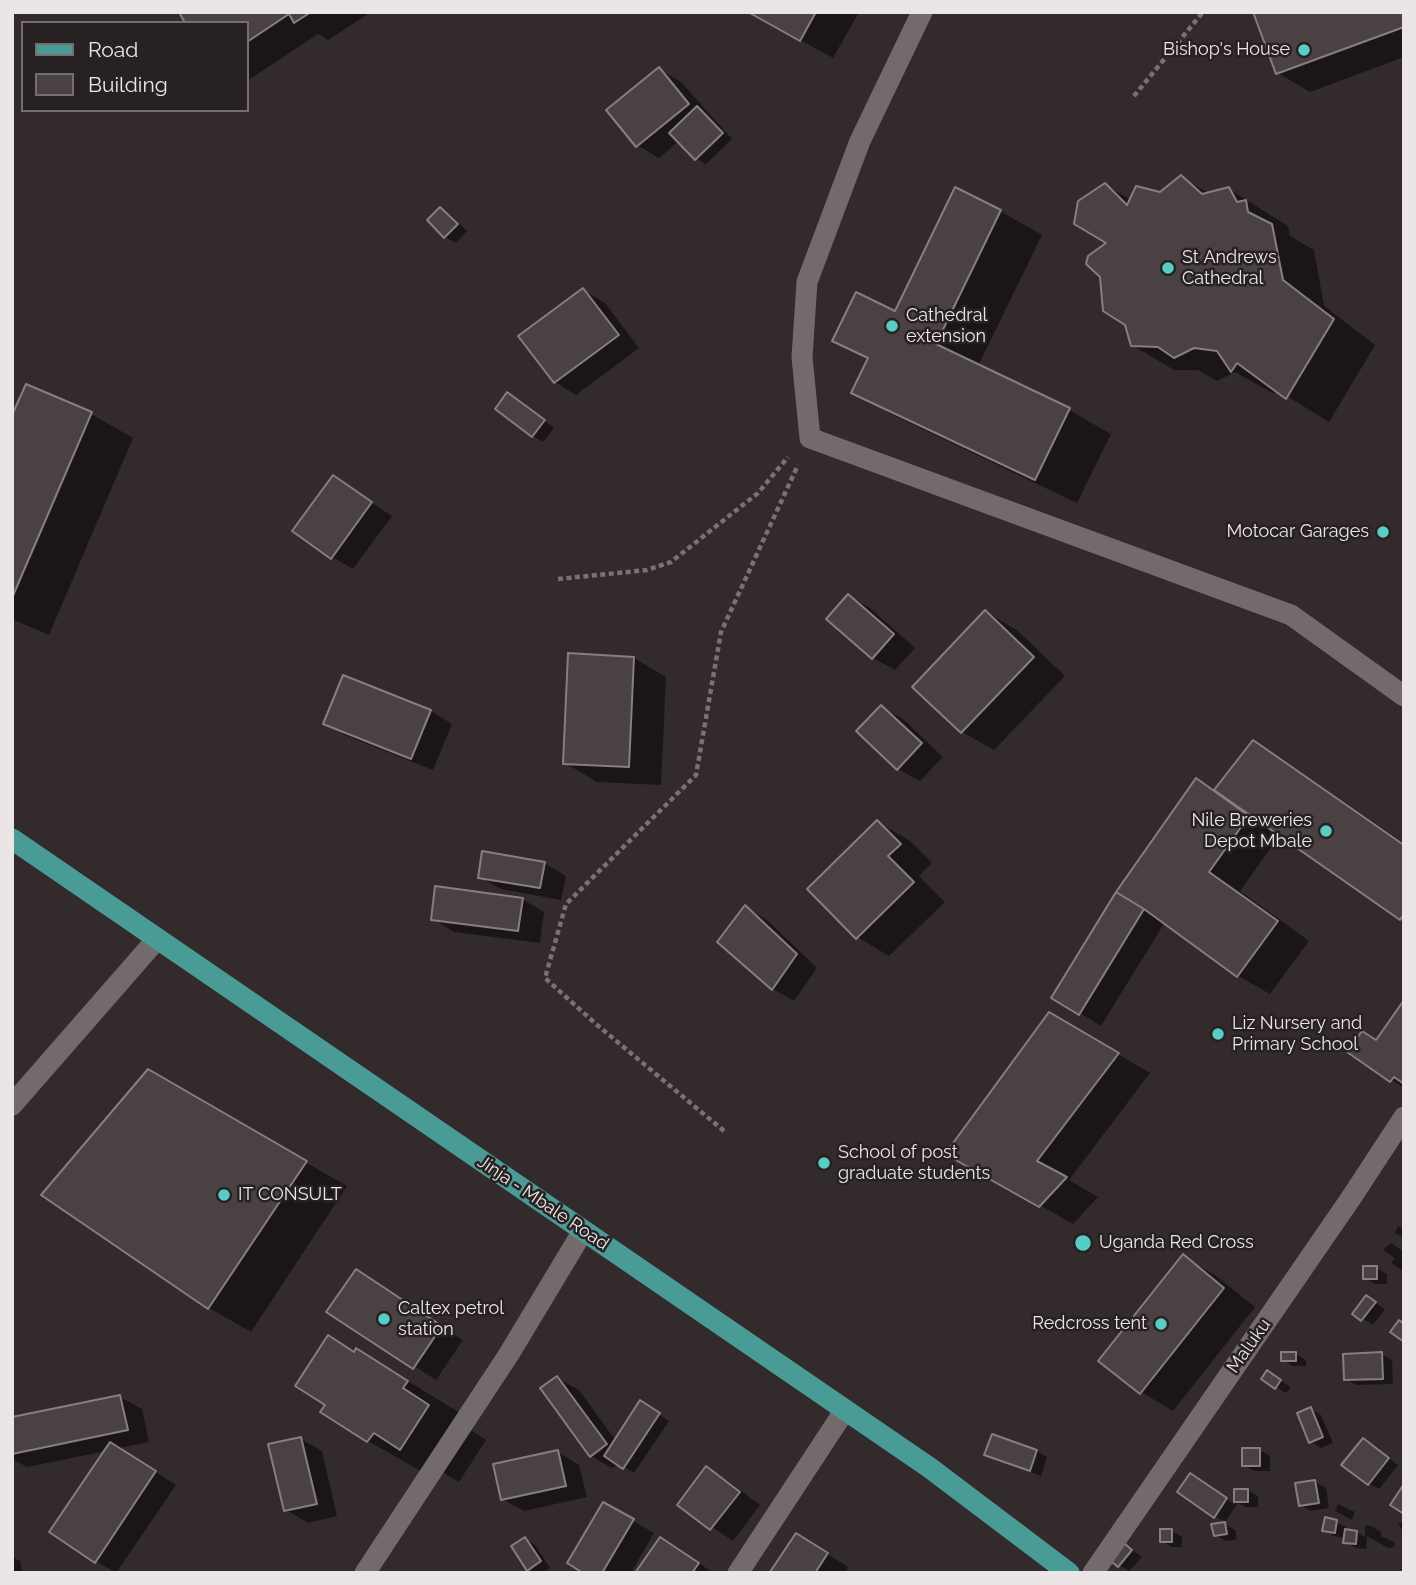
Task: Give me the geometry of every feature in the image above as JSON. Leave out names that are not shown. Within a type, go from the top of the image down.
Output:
[{"type":"main road","name":"Jinja - Mbale Road","points":[[12,839],[930,1468],[1069,1573]]},
{"type":"street","points":[[922,12],[860,141],[807,282],[802,357],[810,438],[1291,615],[1404,696]]},
{"type":"street","points":[[12,1105],[157,939]]},
{"type":"street","name":"Maluku","points":[[1093,1573],[1404,1117]]},
{"type":"street","points":[[365,1573],[509,1354],[583,1231]]},
{"type":"street","points":[[738,1573],[845,1410]]},
{"type":"path","points":[[1134,96],[1203,12]]},
{"type":"path","points":[[558,579],[647,570],[671,562],[758,493],[789,456],[810,438]]},
{"type":"path","points":[[724,1131],[545,978],[566,904],[696,775],[721,632],[810,438]]},
{"type":"building","points":[[179,12],[311,12],[294,23],[289,14],[248,41],[248,21],[184,21]]},
{"type":"building","points":[[748,12],[816,12],[800,41]]},
{"type":"building","name":"Bishop's House","points":[[1253,12],[1404,12],[1404,27],[1276,74]]},
{"type":"building","points":[[659,67],[689,104],[636,147],[606,110]]},
{"type":"building","points":[[697,106],[723,133],[695,160],[669,133]]},
{"type":"building","name":"St Andrews Cathedral","points":[[1181,175],[1202,194],[1229,187],[1237,202],[1246,200],[1248,212],[1272,224],[1283,280],[1334,319],[1286,399],[1237,363],[1231,372],[1217,351],[1194,348],[1174,358],[1158,347],[1131,346],[1125,325],[1103,311],[1100,277],[1086,264],[1088,256],[1106,243],[1074,224],[1078,201],[1105,183],[1127,205],[1136,186],[1160,192]]},
{"type":"building","name":"Cathedral extension","points":[[955,187],[1001,210],[936,344],[1070,408],[1035,480],[851,393],[868,358],[832,341],[856,292],[895,311]]},
{"type":"building","points":[[440,207],[458,224],[444,238],[427,220]]},
{"type":"building","points":[[583,288],[619,335],[554,383],[518,336]]},
{"type":"building","points":[[26,384],[92,412],[12,598],[12,415]]},
{"type":"building","points":[[507,392],[545,420],[532,437],[495,409]]},
{"type":"building","points":[[333,475],[372,502],[331,559],[292,531]]},
{"type":"building","points":[[848,594],[894,634],[872,659],[826,619]]},
{"type":"building","points":[[985,610],[1034,657],[961,733],[912,687]]},
{"type":"building","points":[[568,653],[634,657],[629,767],[563,764]]},
{"type":"building","points":[[343,675],[431,710],[411,759],[323,724]]},
{"type":"building","points":[[881,705],[922,743],[897,770],[856,731]]},
{"type":"building","name":"Nile Breweries Depot Mbale","points":[[1253,740],[1404,845],[1404,914],[1400,920],[1214,790]]},
{"type":"building","points":[[1196,778],[1249,816],[1209,872],[1278,921],[1237,977],[1144,909],[1116,892]]},
{"type":"building","points":[[877,820],[901,844],[888,856],[914,882],[856,939],[807,889]]},
{"type":"building","points":[[482,851],[545,862],[540,888],[478,878]]},
{"type":"building","points":[[435,886],[523,898],[518,931],[431,920]]},
{"type":"building","points":[[1116,892],[1144,909],[1079,1015],[1051,998]]},
{"type":"building","points":[[745,905],[797,954],[772,990],[717,942]]},
{"type":"building","points":[[1404,1000],[1404,1084],[1394,1077],[1390,1082],[1347,1052],[1362,1031],[1376,1040]]},
{"type":"building","points":[[1049,1012],[1119,1053],[1037,1161],[1067,1177],[1039,1207],[945,1154]]},
{"type":"building","points":[[148,1069],[307,1161],[208,1309],[41,1195]]},
{"type":"building","name":"Redcross tent","points":[[1183,1254],[1224,1288],[1140,1394],[1098,1361]]},
{"type":"building","points":[[1363,1266],[1377,1266],[1377,1279],[1363,1279]]},
{"type":"building","name":"Caltex petrol station","points":[[356,1269],[442,1326],[413,1369],[326,1312]]},
{"type":"building","points":[[1366,1295],[1376,1302],[1361,1321],[1352,1314]]},
{"type":"building","points":[[1399,1320],[1404,1324],[1404,1342],[1390,1332]]},
{"type":"building","points":[[328,1335],[354,1352],[356,1348],[408,1381],[403,1388],[429,1405],[400,1450],[374,1433],[367,1442],[320,1412],[325,1405],[295,1386]]},
{"type":"building","points":[[1281,1352],[1296,1352],[1296,1361],[1281,1361]]},
{"type":"building","points":[[1382,1352],[1383,1379],[1344,1380],[1343,1354]]},
{"type":"building","points":[[1267,1370],[1281,1380],[1275,1389],[1261,1379]]},
{"type":"building","points":[[557,1376],[607,1444],[590,1457],[540,1388]]},
{"type":"building","points":[[120,1395],[128,1430],[12,1454],[12,1417]]},
{"type":"building","points":[[640,1400],[660,1413],[623,1469],[604,1456]]},
{"type":"building","points":[[1311,1407],[1323,1437],[1309,1443],[1297,1413]]},
{"type":"building","points":[[992,1434],[1037,1450],[1030,1471],[984,1455]]},
{"type":"building","points":[[301,1437],[317,1504],[284,1511],[268,1444]]},
{"type":"building","points":[[1363,1438],[1389,1458],[1368,1485],[1341,1465]]},
{"type":"building","points":[[110,1442],[156,1471],[95,1563],[49,1532]]},
{"type":"building","points":[[1242,1448],[1260,1448],[1260,1466],[1242,1466]]},
{"type":"building","points":[[558,1450],[566,1486],[501,1500],[493,1464]]},
{"type":"building","points":[[706,1466],[740,1492],[710,1530],[677,1505]]},
{"type":"building","points":[[1190,1473],[1227,1498],[1214,1518],[1177,1492]]},
{"type":"building","points":[[1315,1480],[1319,1503],[1299,1506],[1295,1483]]},
{"type":"building","points":[[1404,1484],[1404,1514],[1390,1505]]},
{"type":"building","points":[[1234,1489],[1248,1489],[1248,1502],[1234,1502]]},
{"type":"building","points":[[603,1502],[634,1519],[602,1573],[583,1573],[567,1563]]},
{"type":"building","points":[[1325,1517],[1337,1520],[1335,1533],[1322,1531]]},
{"type":"building","points":[[1225,1522],[1227,1534],[1214,1536],[1211,1524]]},
{"type":"building","points":[[1160,1529],[1172,1529],[1172,1542],[1160,1542]]},
{"type":"building","points":[[1345,1529],[1357,1531],[1356,1544],[1343,1543]]},
{"type":"building","points":[[796,1533],[828,1553],[815,1573],[770,1572]]},
{"type":"building","points":[[1116,1536],[1132,1550],[1118,1567],[1101,1553]]},
{"type":"building","points":[[525,1537],[541,1561],[527,1571],[511,1546]]},
{"type":"building","points":[[660,1537],[699,1563],[692,1573],[635,1573]]},
{"type":"place","name":"Bishop's House","points":[[1304,50]]},
{"type":"place","name":"St Andrews Cathedral","points":[[1168,268]]},
{"type":"place","name":"Cathedral extension","points":[[892,326]]},
{"type":"place","name":"Motocar Garages","points":[[1383,532]]},
{"type":"place","name":"Nile Breweries Depot Mbale","points":[[1326,831]]},
{"type":"place","name":"Liz Nursery and Primary School","points":[[1218,1034]]},
{"type":"place","name":"School of post graduate students","points":[[824,1163]]},
{"type":"place","name":"IT CONSULT","points":[[224,1195]]},
{"type":"place","name":"Uganda Red Cross","points":[[1083,1243]]},
{"type":"place","name":"Caltex petrol station","points":[[384,1319]]},
{"type":"place","name":"Redcross tent","points":[[1161,1324]]}]
